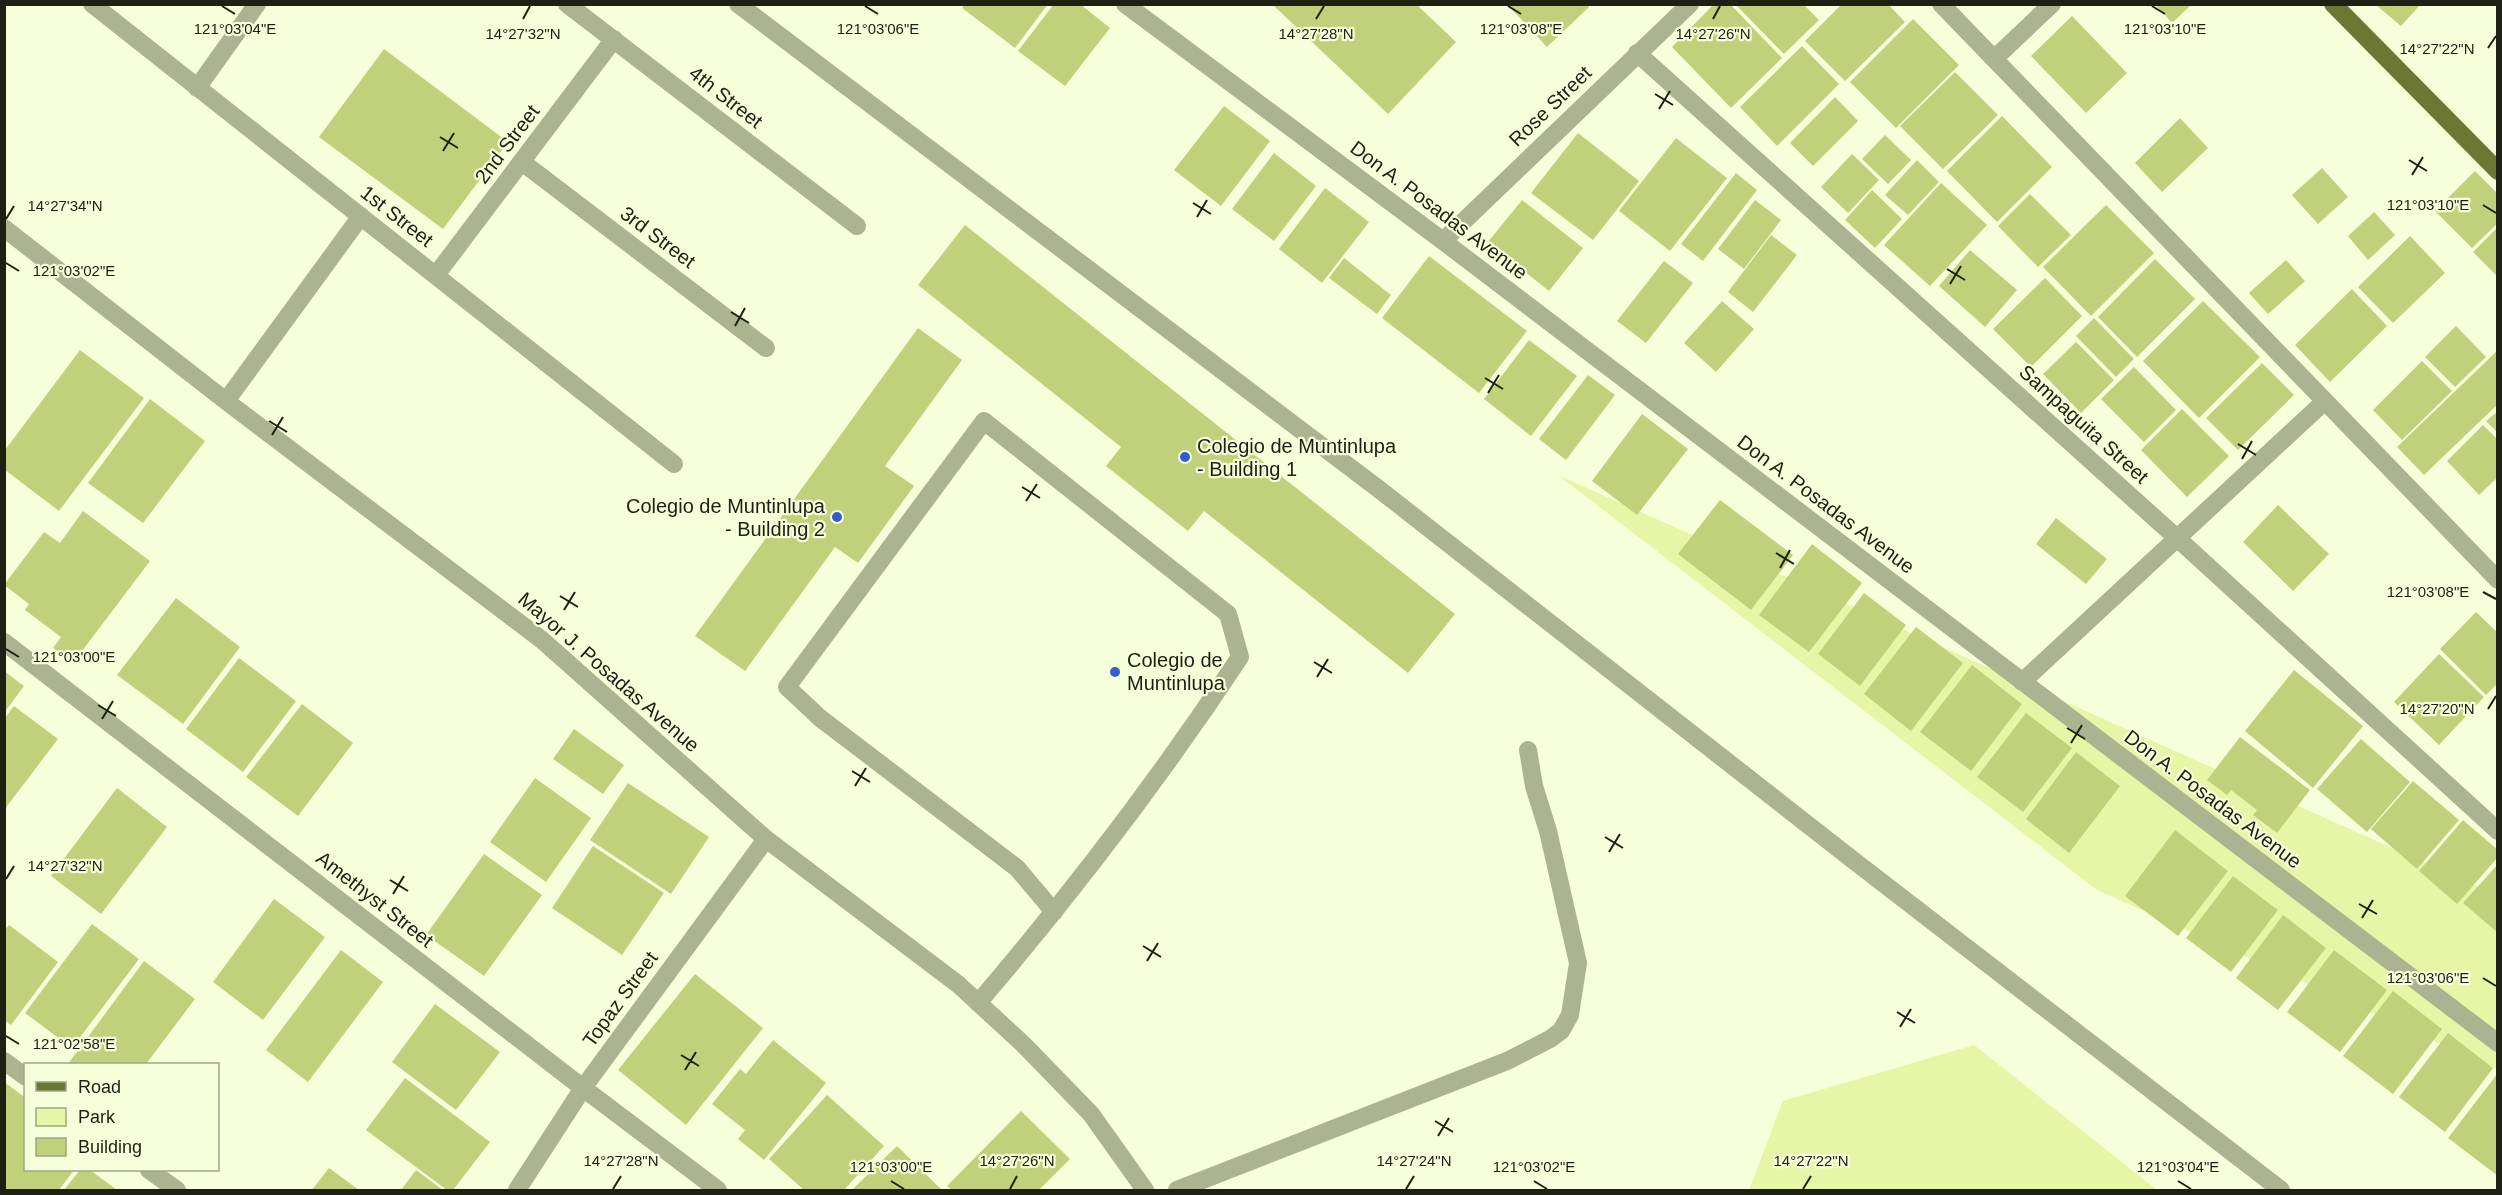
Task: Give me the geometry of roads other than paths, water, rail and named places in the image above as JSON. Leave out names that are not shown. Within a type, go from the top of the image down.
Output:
[{"type":"main road","points":[[2333,4],[2498,171]]},
{"type":"street","name":"1st Street","points":[[92,4],[674,464]]},
{"type":"street","points":[[197,88],[257,4]]},
{"type":"street","name":"4th Street","points":[[567,4],[856,226]]},
{"type":"street","points":[[738,4],[1380,490],[1853,861],[2280,1191]]},
{"type":"street","name":"Don A. Posadas Avenue","points":[[1125,4],[1443,240],[2498,1043]]},
{"type":"street","name":"Rose Street","points":[[1443,240],[1690,4]]},
{"type":"street","points":[[1941,4],[2498,580]]},
{"type":"street","points":[[1994,59],[2052,4]]},
{"type":"street","name":"2nd Street","points":[[436,275],[614,39]]},
{"type":"street","name":"Sampaguita Street","points":[[1637,53],[2498,831]]},
{"type":"street","name":"3rd Street","points":[[522,162],[766,348]]},
{"type":"street","points":[[226,401],[361,216]]},
{"type":"street","name":"Mayor J. Posadas Avenue","points":[[4,228],[226,401],[542,640],[766,839],[959,985],[1024,1045],[1091,1114],[1145,1191]]},
{"type":"street","points":[[2022,682],[2325,401]]},
{"type":"street","points":[[978,1004],[1054,912],[1188,735],[1240,657],[1228,614],[984,421],[787,687],[820,718],[1017,868],[1054,912]]},
{"type":"street","name":"Amethyst Street","points":[[4,642],[718,1191]]},
{"type":"street","points":[[1178,1191],[1507,1061],[1550,1040],[1561,1031],[1570,1015],[1578,963],[1548,831],[1534,786],[1528,750]]},
{"type":"street","name":"Topaz Street","points":[[518,1191],[583,1088],[766,839]]},
{"type":"street","points":[[4,1061],[24,1076]]},
{"type":"street","points":[[150,1171],[177,1191]]},
{"type":"place","name":"Colegio de Muntinlupa - Building 1","points":[[1185,457]]},
{"type":"place","name":"Colegio de Muntinlupa - Building 2","points":[[837,517]]},
{"type":"place","name":"Colegio de Muntinlupa","points":[[1115,672]]}]
